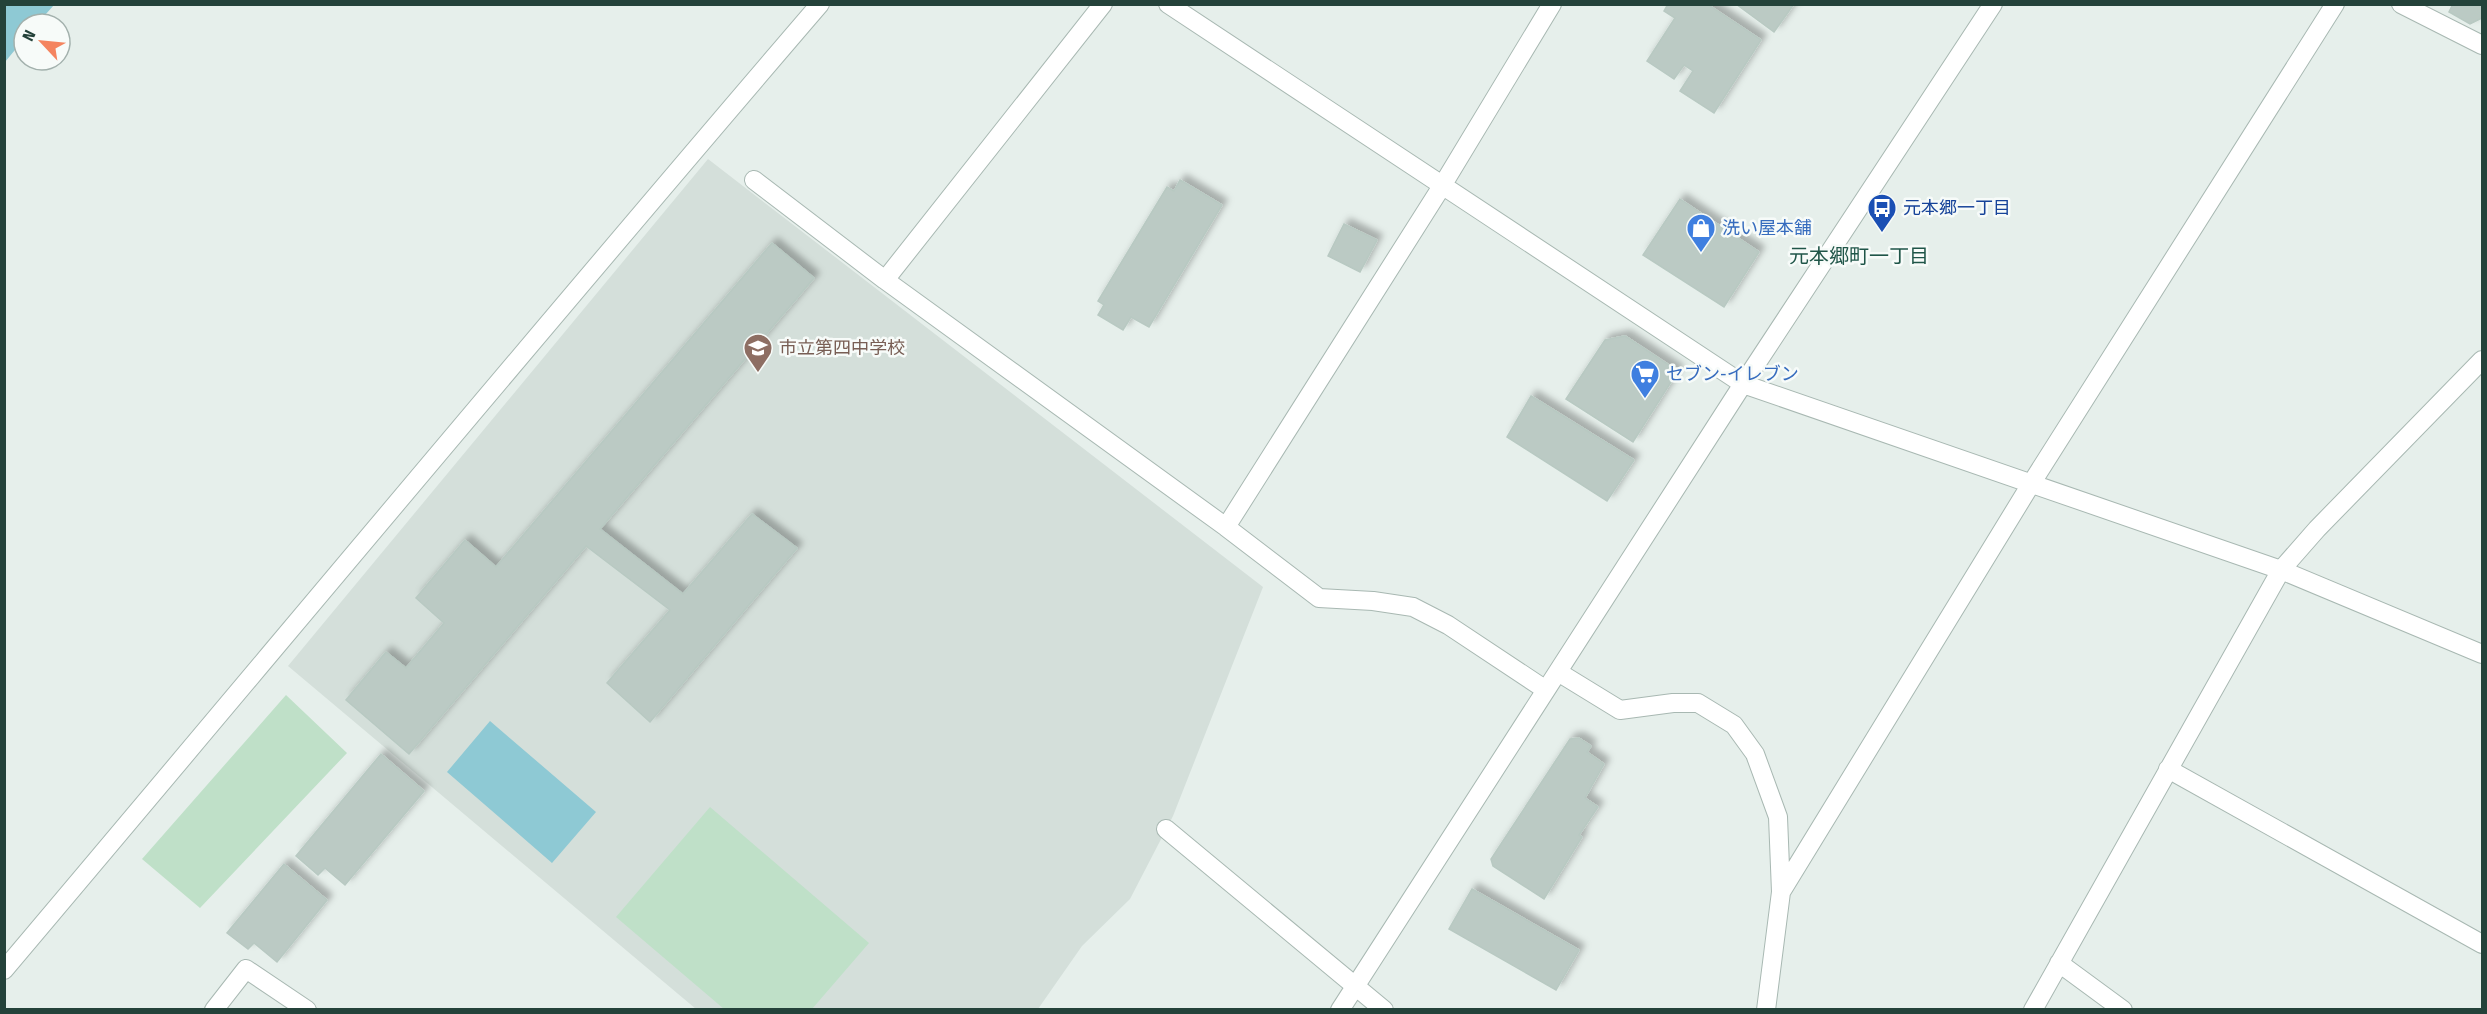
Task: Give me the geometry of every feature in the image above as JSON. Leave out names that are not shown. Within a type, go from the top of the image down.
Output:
[{"type":"street","points":[[4,970],[277,649],[597,264],[819,4]]},
{"type":"street","points":[[885,280],[1103,4]]},
{"type":"street","points":[[1168,4],[1743,384],[2281,570],[2482,654]]},
{"type":"street","points":[[1226,527],[1442,186],[1552,4]]},
{"type":"street","points":[[1340,1010],[1743,384],[1993,4]]},
{"type":"street","points":[[1781,892],[2031,484],[2336,4]]},
{"type":"street","points":[[2401,4],[2482,45]]},
{"type":"street","points":[[754,180],[885,280],[1226,527],[1318,598],[1373,601],[1413,607],[1448,625],[1546,690]]},
{"type":"street","points":[[2033,1010],[2281,570],[2482,360]]},
{"type":"street","points":[[1558,672],[1620,710],[1673,702],[1698,703],[1734,724],[1755,754],[1778,817],[1781,892],[1766,1010]]},
{"type":"street","points":[[2168,769],[2482,944]]},
{"type":"street","points":[[1166,829],[1384,1010]]},
{"type":"street","points":[[2059,963],[2123,1010]]},
{"type":"street","points":[[214,1010],[246,969],[307,1010]]},
{"type":"shaded area","name":"市立第四中学校","points":[[708,159],[1263,587],[1173,816],[1130,899],[1082,946],[1038,1009],[696,1009],[288,666]]},
{"type":"green space","points":[[286,695],[347,753],[200,908],[142,859]]},
{"type":"green space","points":[[710,807],[869,943],[812,1009],[724,1009],[616,917]]},
{"type":"water","points":[[5,4],[54,5],[48,12],[12,12],[12,54],[5,62]]},
{"type":"water","points":[[490,721],[596,812],[552,863],[447,772]]},
{"type":"building","points":[[1668,4],[1707,4],[1761,40],[1714,113],[1680,91],[1693,71],[1684,65],[1674,79],[1647,61],[1675,18],[1664,11]]},
{"type":"building","points":[[1736,4],[1794,4],[1774,32]]},
{"type":"building","points":[[2453,4],[2482,4],[2482,18],[2470,24],[2449,12]]},
{"type":"building","points":[[1180,180],[1222,205],[1149,327],[1131,317],[1123,330],[1098,315],[1104,305],[1098,301],[1167,187],[1174,191]]},
{"type":"building","name":"洗い屋本舗","points":[[1680,199],[1759,252],[1724,307],[1643,255]]},
{"type":"building","points":[[1344,224],[1377,240],[1360,272],[1328,256]]},
{"type":"building","points":[[772,243],[814,278],[600,529],[683,594],[752,514],[797,548],[650,722],[607,683],[670,610],[586,546],[409,754],[346,700],[386,652],[406,668],[444,623],[416,598],[465,540],[496,567]]},
{"type":"building","points":[[1625,336],[1678,371],[1633,442],[1566,399],[1605,340]]},
{"type":"building","points":[[1531,396],[1634,460],[1607,501],[1507,437]]},
{"type":"building","points":[[1579,738],[1591,746],[1587,752],[1604,764],[1585,798],[1598,807],[1579,835],[1582,837],[1544,899],[1493,866],[1491,859],[1570,739]]},
{"type":"building","points":[[381,754],[424,791],[345,885],[325,868],[318,875],[296,856]]},
{"type":"building","points":[[284,864],[327,900],[277,962],[254,943],[248,949],[227,933]]},
{"type":"building","points":[[1472,889],[1579,950],[1556,990],[1449,929]]},
{"type":"place","name":"元本郷一丁目","points":[[1882,234]]},
{"type":"place","name":"洗い屋本舗","points":[[1701,254]]},
{"type":"place","name":"市立第四中学校","points":[[758,374]]},
{"type":"place","name":"セブン-イレブン","points":[[1645,400]]},
{"type":"district","name":"元本郷町一丁目","points":[[1859,256]]}]
